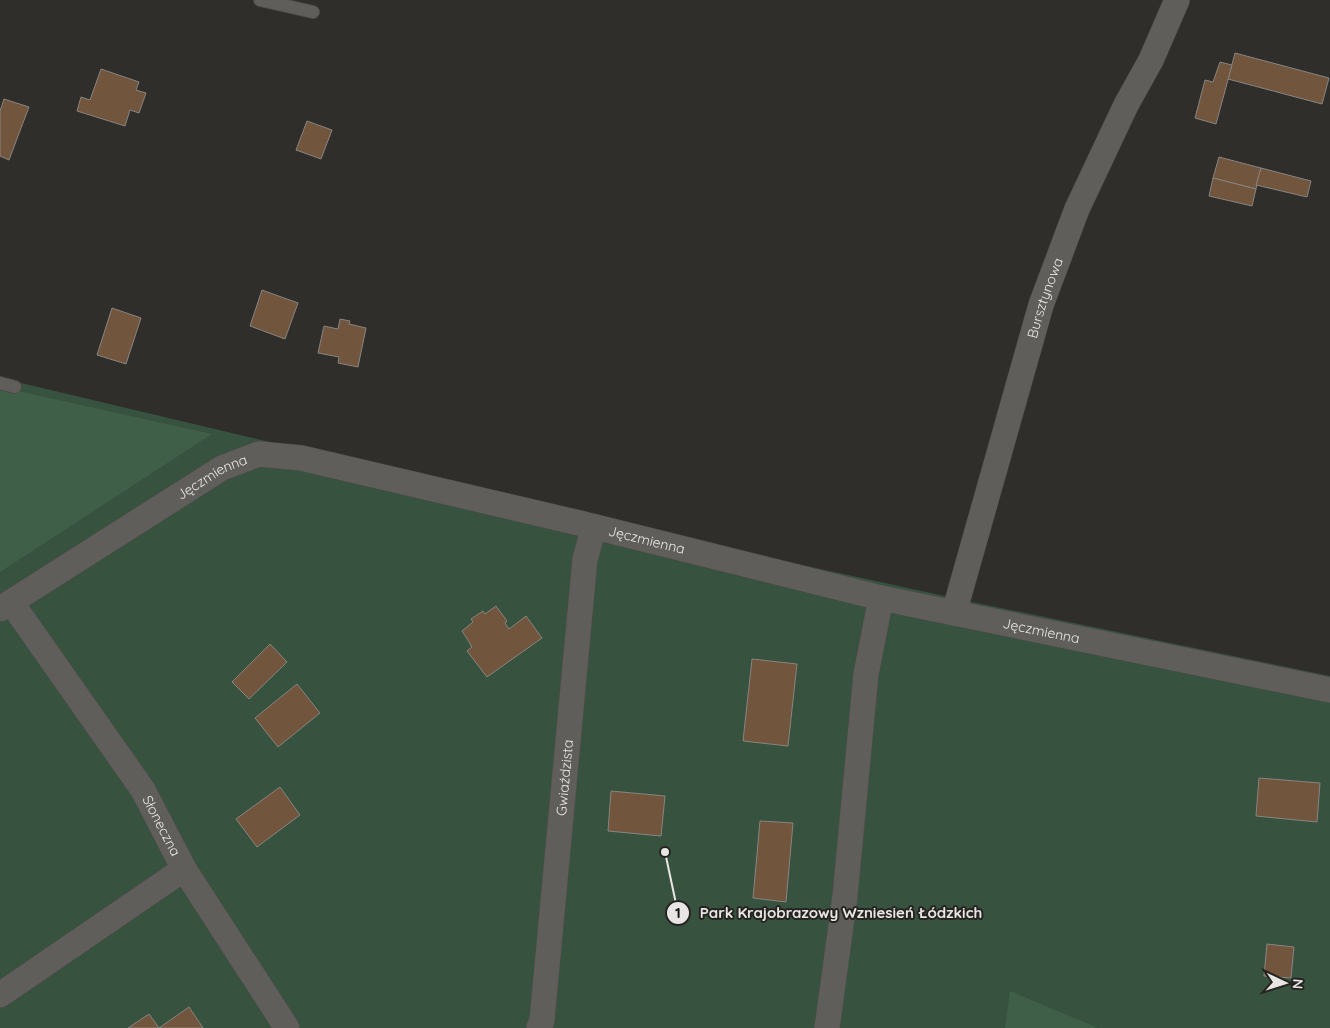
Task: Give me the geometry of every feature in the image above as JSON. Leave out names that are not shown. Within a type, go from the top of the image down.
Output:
[{"type":"street","name":"Bursztynowa","points":[[954,613],[1044,296],[1076,209],[1126,105],[1151,60],[1177,0]]},
{"type":"street","name":"Jęczmienna","points":[[5,605],[222,468],[259,454],[301,458],[594,527],[881,598],[1330,690]]},
{"type":"street","name":"Gwiaździsta","points":[[539,1028],[543,1010],[585,559],[594,527]]},
{"type":"street","points":[[827,1028],[845,896],[866,674],[881,598]]},
{"type":"street","name":"Słoneczna","points":[[0,995],[184,869],[143,790],[5,605]]},
{"type":"street","points":[[184,869],[287,1028]]},
{"type":"lane","points":[[260,0],[313,12]]},
{"type":"lane","points":[[0,383],[15,387]]},
{"type":"green space","points":[[0,378],[641,530],[972,602],[1330,676],[1330,1028],[0,1028]]},
{"type":"green space","points":[[0,387],[212,434],[0,572]]},
{"type":"green space","points":[[1010,991],[1098,1028],[1005,1028]]},
{"type":"building","points":[[1235,53],[1329,78],[1322,104],[1228,79]]},
{"type":"building","points":[[1220,62],[1232,65],[1216,124],[1195,118],[1205,80],[1213,82]]},
{"type":"building","points":[[101,69],[139,82],[136,90],[146,93],[139,113],[130,110],[125,126],[77,111],[81,97],[90,100]]},
{"type":"building","points":[[4,99],[29,107],[9,160],[0,156],[0,111]]},
{"type":"building","points":[[307,121],[332,130],[321,159],[296,150]]},
{"type":"building","points":[[1219,157],[1261,168],[1256,189],[1213,178]]},
{"type":"building","points":[[1261,168],[1311,181],[1307,197],[1256,185]]},
{"type":"building","points":[[1213,178],[1256,189],[1252,206],[1209,196]]},
{"type":"building","points":[[262,290],[298,303],[285,339],[250,326]]},
{"type":"building","points":[[112,308],[141,318],[126,364],[97,355]]},
{"type":"building","points":[[340,319],[350,321],[349,324],[366,328],[358,367],[338,363],[339,357],[318,353],[324,326],[338,329]]},
{"type":"building","points":[[496,606],[507,621],[505,623],[509,629],[526,616],[542,638],[487,677],[467,651],[472,647],[462,631],[473,622],[471,619],[483,611],[485,614]]},
{"type":"building","points":[[270,644],[287,662],[249,699],[232,682]]},
{"type":"building","points":[[752,659],[797,664],[788,746],[743,741]]},
{"type":"building","points":[[297,684],[320,713],[278,747],[255,718]]},
{"type":"building","points":[[1259,778],[1320,783],[1317,822],[1256,816]]},
{"type":"building","points":[[280,787],[300,815],[257,847],[236,819]]},
{"type":"building","points":[[611,791],[665,796],[661,836],[608,831]]},
{"type":"building","points":[[760,821],[793,823],[786,902],[753,898]]},
{"type":"building","points":[[1267,944],[1294,947],[1291,978],[1264,976]]},
{"type":"building","points":[[189,1007],[203,1028],[159,1028]]},
{"type":"building","points":[[149,1014],[159,1028],[128,1028]]},
{"type":"place","name":"Park Krajobrazowy Wzniesień Łódzkich","points":[[665,852]]}]
